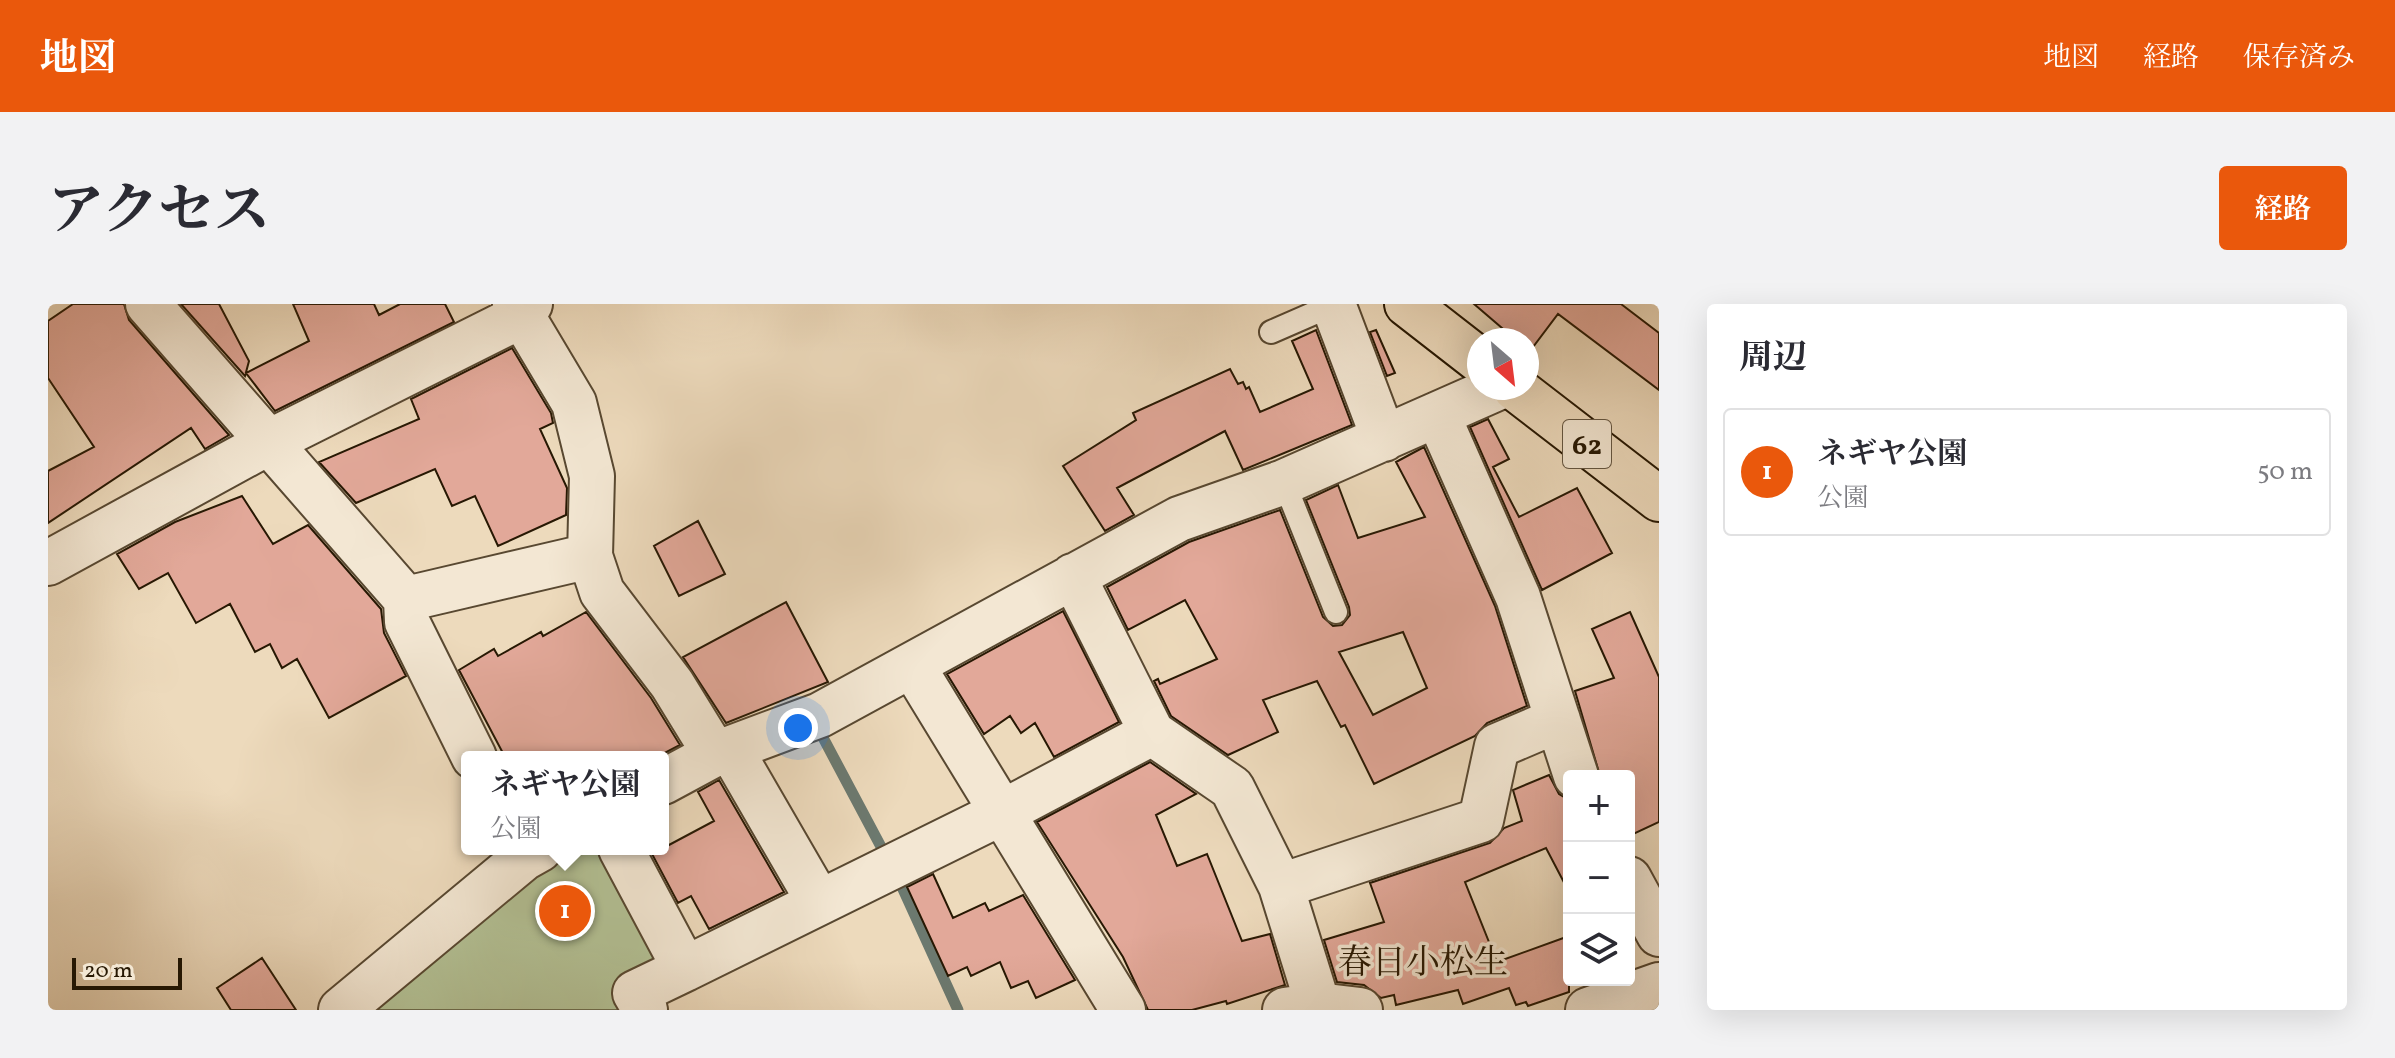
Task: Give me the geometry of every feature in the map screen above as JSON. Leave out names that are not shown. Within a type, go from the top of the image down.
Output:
[{"type":"main road","points":[[1407,304],[1467,351]]},
{"type":"main road","name":"62","points":[[1531,400],[1659,499]]},
{"type":"street","points":[[148,304],[406,599],[407,622],[471,751]]},
{"type":"street","points":[[1333,305],[1384,439]]},
{"type":"street","points":[[48,563],[523,308],[574,403],[592,476],[590,556],[602,592],[723,752],[819,902]]},
{"type":"street","points":[[669,779],[723,752],[820,715],[1179,519],[1284,482],[1472,400]]},
{"type":"street","points":[[1438,416],[1518,597],[1574,770]]},
{"type":"street","points":[[406,599],[590,556]]},
{"type":"street","points":[[1073,576],[1152,733],[1232,788],[1281,886],[1321,1008]]},
{"type":"street","points":[[912,665],[1123,1010]]},
{"type":"street","points":[[1281,886],[1481,820],[1497,746],[1558,720]]},
{"type":"street","points":[[645,1010],[635,993],[1003,812],[1152,733]]},
{"type":"street","points":[[341,1010],[524,855]]},
{"type":"street","points":[[624,855],[685,969]]},
{"type":"street","points":[[1635,890],[1659,934]]},
{"type":"street","points":[[1588,1010],[1659,985]]},
{"type":"lane","points":[[1271,332],[1333,305]]},
{"type":"lane","points":[[1284,482],[1336,612]]},
{"type":"green space","points":[[565,855],[612,855],[662,963],[626,1010],[373,1010],[526,877]]},
{"type":"building","points":[[73,304],[124,304],[129,320],[229,435],[205,449],[191,428],[48,523],[48,471],[94,447],[48,378],[48,321]]},
{"type":"building","points":[[181,304],[219,304],[249,361],[245,376]]},
{"type":"building","points":[[293,304],[374,304],[379,315],[400,304],[445,304],[454,322],[275,411],[246,373],[309,341]]},
{"type":"building","points":[[1474,304],[1621,304],[1659,333],[1659,390],[1558,314],[1539,339],[1539,328],[1502,328]]},
{"type":"building","points":[[1316,330],[1352,425],[1243,470],[1225,431],[1117,488],[1134,515],[1105,531],[1063,466],[1136,420],[1133,413],[1230,369],[1238,384],[1243,382],[1246,389],[1249,387],[1260,412],[1313,389],[1292,341]]},
{"type":"building","points":[[1376,330],[1395,373],[1387,376],[1370,332]]},
{"type":"building","points":[[512,348],[551,413],[553,423],[540,429],[567,488],[566,515],[498,546],[475,496],[452,506],[435,469],[356,503],[319,462],[419,419],[411,399]]},
{"type":"building","points":[[1488,419],[1509,459],[1493,467],[1519,517],[1577,488],[1612,553],[1542,590],[1470,427]]},
{"type":"building","points":[[1424,447],[1495,606],[1527,706],[1487,723],[1475,736],[1374,784],[1345,725],[1341,727],[1317,681],[1263,700],[1278,732],[1228,755],[1171,716],[1154,681],[1158,679],[1160,684],[1217,659],[1185,600],[1128,630],[1107,587],[1189,542],[1280,510],[1323,617],[1333,626],[1342,625],[1350,615],[1349,607],[1306,500],[1338,485],[1358,538],[1425,517],[1396,462]],"holes":[[[1403,632],[1427,688],[1373,715],[1339,652]]]},
{"type":"building","points":[[242,496],[273,544],[308,525],[381,609],[384,633],[406,676],[329,718],[297,659],[282,668],[270,644],[255,652],[230,604],[196,623],[168,573],[139,589],[117,554],[175,522]]},
{"type":"building","points":[[698,521],[725,574],[679,596],[654,546]]},
{"type":"building","points":[[786,602],[828,682],[726,723],[683,657]]},
{"type":"building","points":[[1063,611],[1119,722],[1054,757],[1035,723],[1021,733],[1010,716],[984,734],[947,674]]},
{"type":"building","points":[[586,612],[651,698],[680,745],[668,751],[502,751],[459,670],[494,649],[498,656],[541,632],[543,636]]},
{"type":"building","points":[[1630,612],[1659,677],[1659,822],[1635,833],[1635,770],[1598,770],[1575,691],[1614,678],[1592,629]]},
{"type":"building","points":[[1150,762],[1196,794],[1156,815],[1177,866],[1207,854],[1242,941],[1270,934],[1285,985],[1227,1004],[1226,1001],[1192,1010],[1148,1010],[1123,957],[1037,822]]},
{"type":"building","points":[[1549,775],[1563,796],[1563,881],[1546,848],[1465,882],[1497,962],[1563,938],[1563,986],[1569,986],[1569,992],[1528,1006],[1526,1002],[1516,1005],[1509,988],[1463,1004],[1458,990],[1396,1005],[1394,995],[1381,998],[1364,985],[1337,982],[1324,940],[1384,922],[1370,883],[1490,843],[1504,828],[1522,821],[1513,790]]},
{"type":"building","points":[[719,780],[784,892],[709,929],[691,896],[678,903],[653,855],[669,855],[669,845],[714,821],[698,792]]},
{"type":"building","points":[[933,874],[953,918],[985,903],[989,911],[1023,895],[1075,980],[1036,998],[1028,981],[1011,988],[1000,962],[971,976],[967,967],[948,976],[907,887]]},
{"type":"building","points":[[262,958],[296,1010],[231,1010],[217,988]]},
{"type":"waterway","points":[[813,733],[819,730],[887,858]]},
{"type":"waterway","points":[[897,876],[958,1010]]},
{"type":"place","name":"ネギヤ公園","points":[[565,911]]},
{"type":"district","name":"春日小松生","points":[[1423,961]]}]
